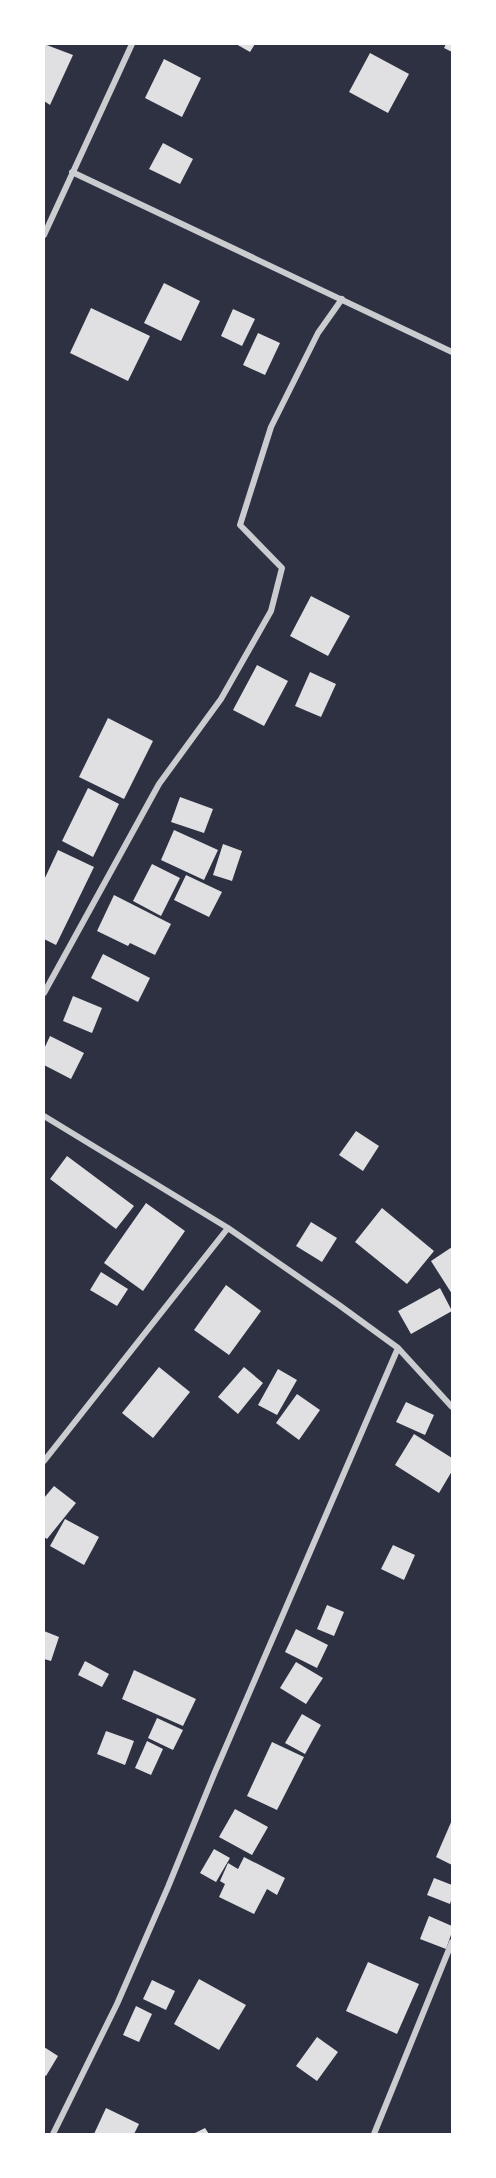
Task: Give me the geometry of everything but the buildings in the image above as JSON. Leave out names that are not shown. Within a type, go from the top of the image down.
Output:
[{"type":"street","points":[[44,236],[132,44]]},
{"type":"street","points":[[72,172],[453,352]]},
{"type":"street","points":[[44,993],[159,784],[221,699],[271,611],[282,568],[240,525],[271,427],[318,333],[342,299]]},
{"type":"street","points":[[44,1116],[228,1228],[339,1305],[398,1348],[453,1407]]},
{"type":"street","points":[[44,1461],[228,1228]]},
{"type":"street","points":[[53,2134],[117,2004],[145,1941],[219,1761],[398,1348]]},
{"type":"street","points":[[374,2134],[453,1942]]}]
